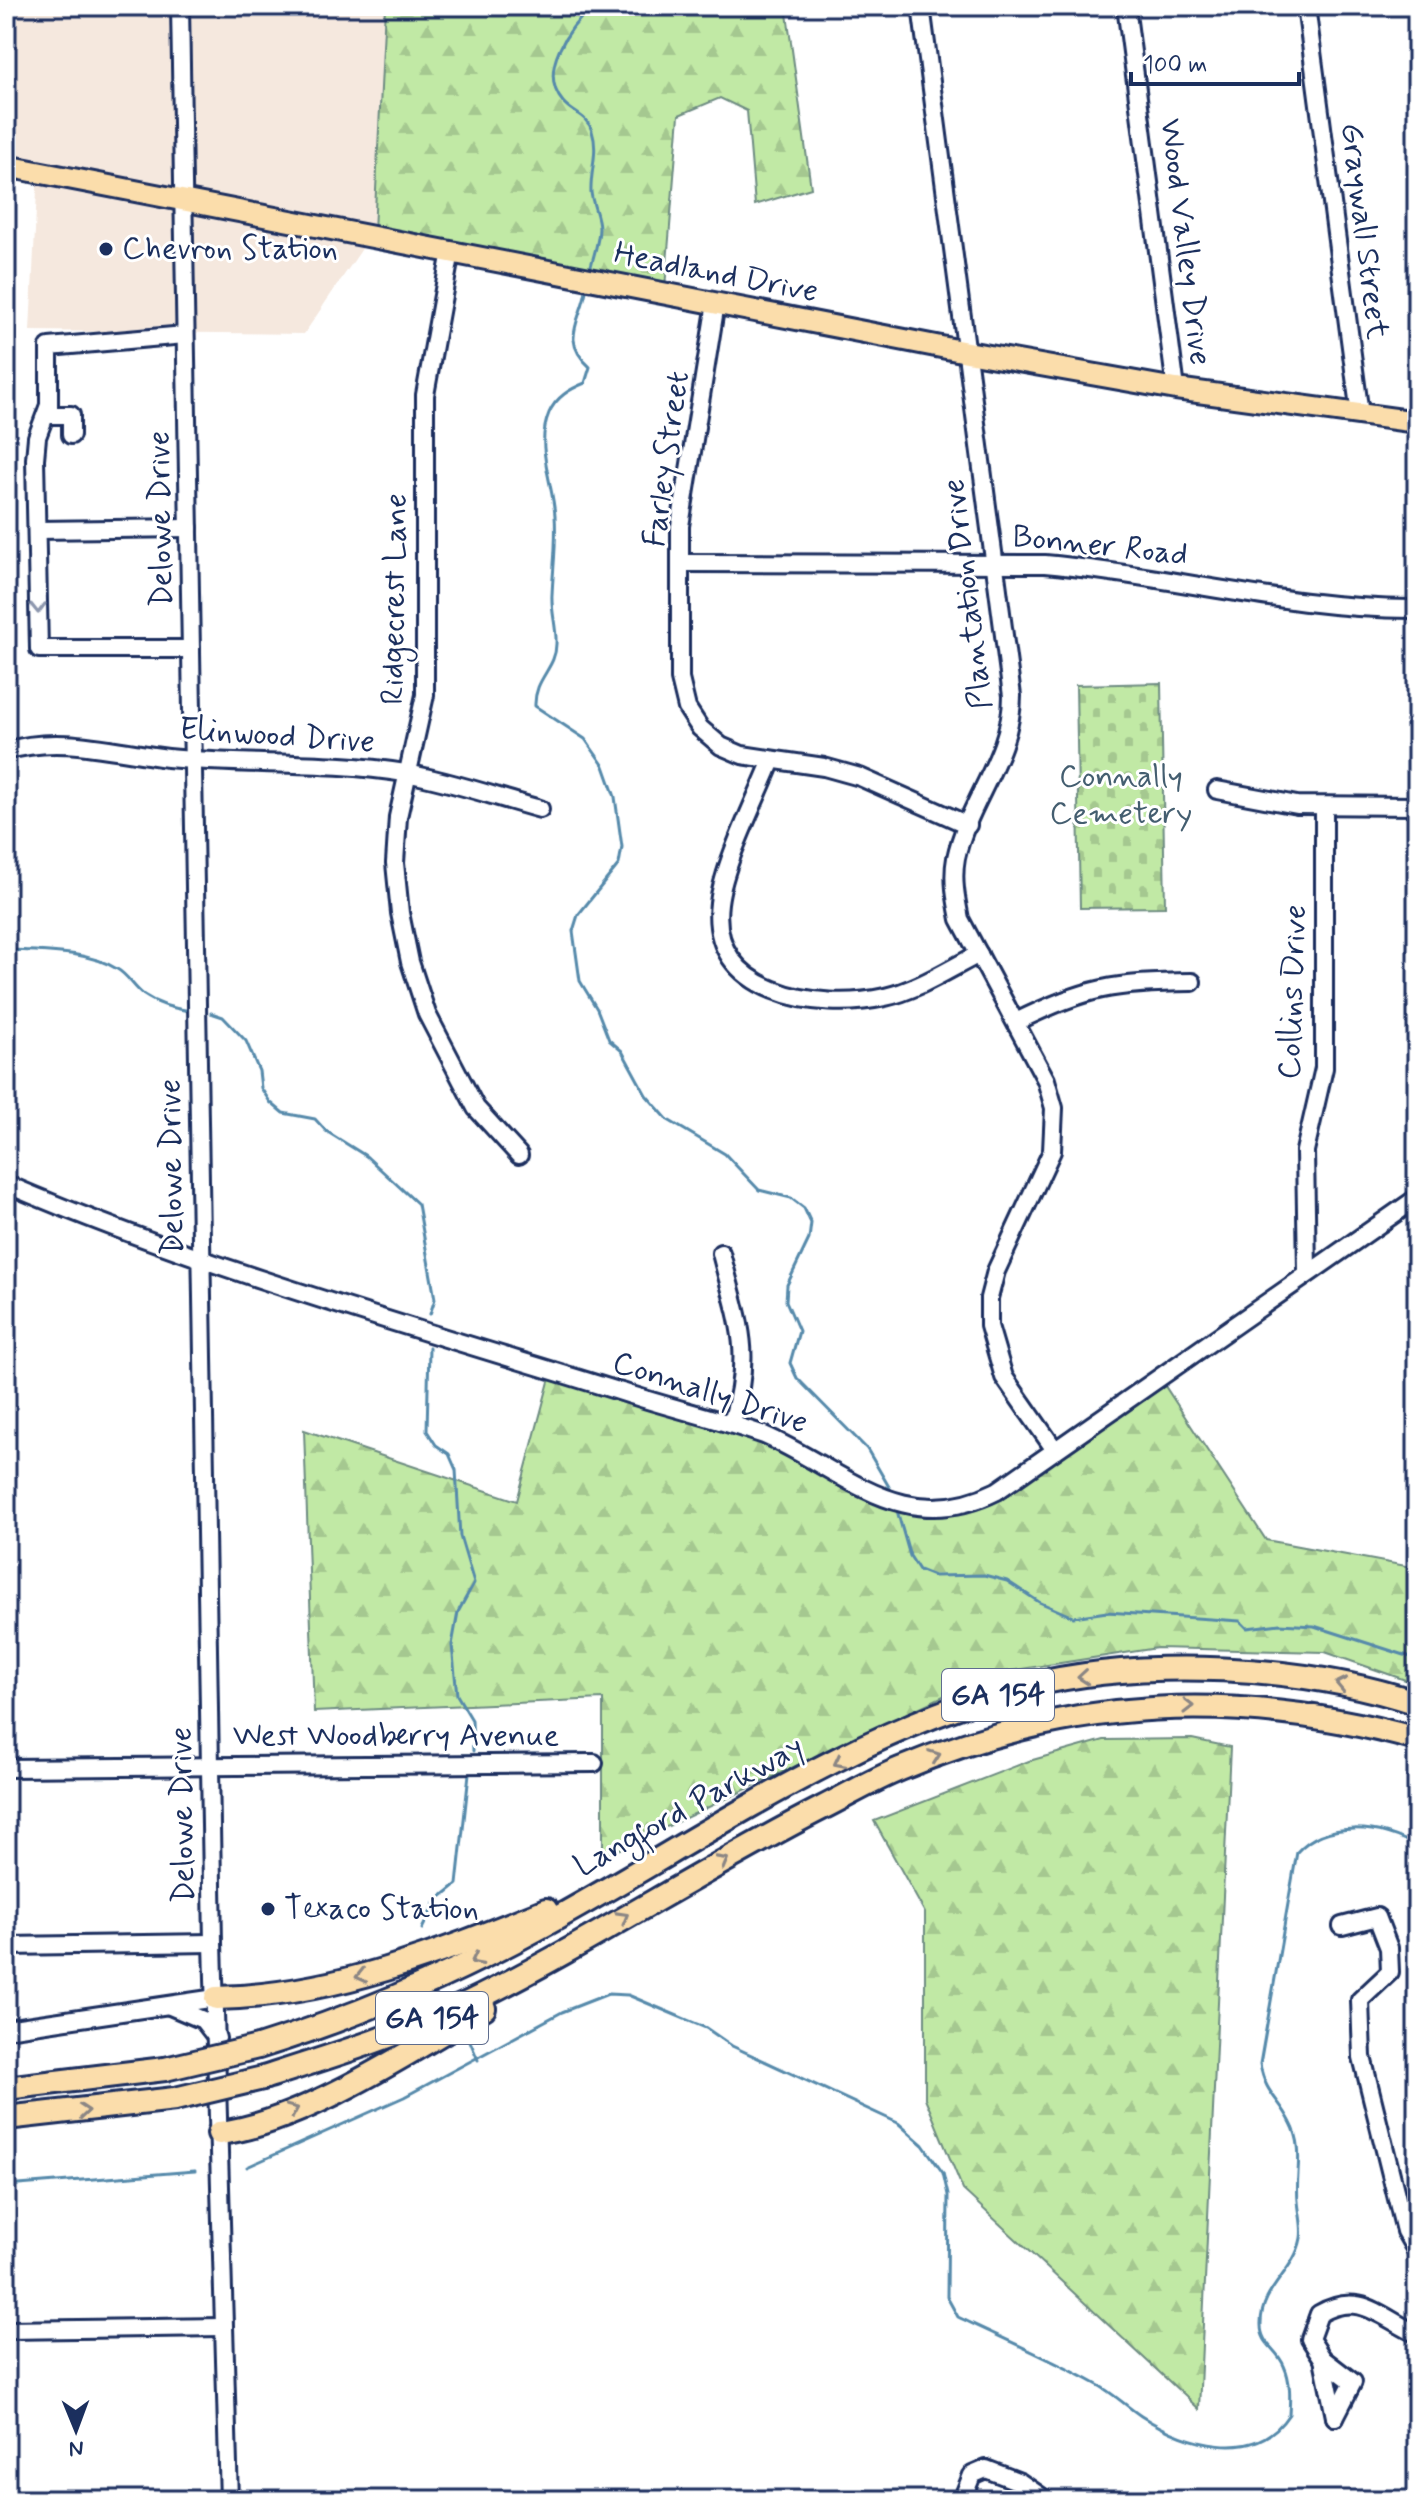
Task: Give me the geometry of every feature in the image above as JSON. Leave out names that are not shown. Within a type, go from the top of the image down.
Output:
[{"type":"highway","name":"Langford Parkway","points":[[6,2088],[165,2069],[258,2047],[395,1999],[536,1930],[618,1882],[877,1742],[983,1700],[1028,1686],[1072,1678],[1195,1668],[1307,1677],[1417,1703]]},
{"type":"highway","name":"Langford Parkway","points":[[6,2118],[175,2099],[263,2078],[400,2031],[467,2003],[777,1831],[899,1769],[988,1737],[1072,1718],[1167,1706],[1234,1707],[1309,1715],[1417,1739]]},
{"type":"highway","points":[[216,1998],[259,1997],[378,1972],[463,1943],[618,1882]]},
{"type":"highway","points":[[219,2133],[272,2119],[388,2064],[497,2001],[592,1936]]},
{"type":"main road","name":"Headland Drive","points":[[6,166],[967,352],[1176,389],[1417,422]]},
{"type":"street","name":"Delowe Drive","points":[[180,6],[213,1943],[229,2500]]},
{"type":"street","name":"Plantation Drive","points":[[921,6],[1012,718],[1006,741],[956,857],[954,890],[960,919],[1046,1080],[1054,1108],[1055,1134],[1047,1166],[996,1271],[989,1298],[989,1326],[1004,1377],[1055,1450]]},
{"type":"street","name":"Wood Valley Drive","points":[[1126,6],[1176,389]]},
{"type":"street","name":"Graywall Street","points":[[1306,6],[1360,415]]},
{"type":"street","name":"Ridgecrest Lane","points":[[451,251],[425,395],[425,695],[398,817],[395,863],[400,913],[410,962],[427,1014],[476,1108],[519,1155]]},
{"type":"street","name":"Farley Street","points":[[716,303],[711,353],[683,495],[680,563],[682,694],[700,728],[721,746],[742,755],[860,777],[968,825]]},
{"type":"street","points":[[71,435],[71,415],[49,415],[49,347],[185,335]]},
{"type":"street","points":[[49,405],[37,437],[39,649],[191,649]]},
{"type":"street","points":[[37,530],[189,528]]},
{"type":"street","name":"Bonner Road","points":[[680,563],[994,562],[1095,568],[1345,607],[1417,609]]},
{"type":"street","name":"Elinwood Drive","points":[[6,751],[20,747],[83,745],[193,760],[344,766],[406,773],[540,809]]},
{"type":"street","points":[[772,760],[719,903],[723,942],[745,975],[784,996],[863,1001],[912,989],[979,954]]},
{"type":"street","points":[[1217,790],[1297,805],[1417,806]]},
{"type":"street","name":"Collins Drive","points":[[1307,1272],[1305,1151],[1324,1068],[1324,807]]},
{"type":"street","points":[[1016,1022],[1062,999],[1096,988],[1192,982]]},
{"type":"street","name":"Connally Drive","points":[[6,1184],[78,1215],[202,1257],[502,1355],[732,1423],[807,1454],[879,1498],[912,1507],[980,1499],[1417,1198]]},
{"type":"street","points":[[721,1253],[745,1357],[743,1384],[732,1423]]},
{"type":"street","name":"West Woodberry Avenue","points":[[6,1768],[594,1763]]},
{"type":"street","points":[[1342,1926],[1377,1917],[1389,1948],[1390,1972],[1360,2000],[1362,2057],[1405,2231],[1417,2252]]},
{"type":"street","points":[[6,1946],[213,1943]]},
{"type":"street","points":[[6,2029],[216,1998]]},
{"type":"street","points":[[168,2005],[203,2020],[217,2038]]},
{"type":"street","points":[[1323,2359],[1310,2339],[1319,2314],[1337,2303],[1362,2304],[1417,2334]]},
{"type":"street","points":[[6,2330],[223,2327]]},
{"type":"street","points":[[962,2500],[972,2475],[986,2469],[1020,2482],[1046,2500]]},
{"type":"shaded area","points":[[6,6],[385,6],[374,231],[304,334],[30,331],[38,170],[6,164]]},
{"type":"green space","points":[[385,6],[786,6],[811,188],[755,205],[747,111],[720,98],[679,115],[665,288],[374,231]]},
{"type":"green space","name":"Connally Cemetery","points":[[1161,683],[1165,907],[1080,908],[1076,685]]},
{"type":"green space","points":[[551,1374],[740,1429],[831,1471],[907,1512],[981,1503],[1157,1374],[1266,1540],[1417,1568],[1417,1684],[1325,1652],[1157,1648],[990,1674],[603,1857],[603,1699],[314,1712],[304,1430],[517,1501]]},
{"type":"green space","points":[[1192,1739],[1230,1747],[1199,2409],[963,2190],[925,2098],[925,1913],[874,1821],[1029,1761],[1104,1740]]},
{"type":"waterway","points":[[590,270],[599,228],[591,192],[594,139],[587,121],[563,102],[553,77],[559,50],[566,37],[593,6]]},
{"type":"waterway","points":[[587,285],[574,338],[575,347],[590,367],[585,383],[555,402],[545,426],[544,451],[555,516],[552,601],[556,644],[553,660],[538,688],[535,706],[585,739],[604,766],[615,797],[622,847],[619,864],[578,915],[573,931],[580,981],[597,1009],[609,1040],[622,1051],[646,1095],[668,1120],[725,1154],[759,1190],[791,1198],[804,1208],[811,1223],[809,1239],[787,1285],[786,1301],[799,1331],[790,1363],[797,1378],[867,1449],[892,1492]]},
{"type":"waterway","points":[[13,950],[66,954],[105,963],[121,972],[149,998],[166,1006],[191,1011]]},
{"type":"waterway","points":[[211,1013],[223,1017],[246,1041],[259,1071],[261,1088],[270,1102],[283,1113],[315,1119],[326,1131],[366,1156],[418,1204],[435,1299],[430,1314]]},
{"type":"waterway","points":[[429,1347],[427,1431],[436,1445],[449,1454],[456,1470],[460,1536],[474,1583],[458,1612],[452,1645],[457,1695],[472,1720],[473,1751]]},
{"type":"waterway","points":[[896,1507],[910,1556],[919,1570],[934,1576],[984,1575],[1007,1581],[1039,1602],[1073,1617],[1107,1612],[1240,1621],[1247,1628],[1280,1624],[1314,1626],[1417,1659]]},
{"type":"waterway","points":[[422,1929],[436,1901],[457,1884],[469,1774]]},
{"type":"waterway","points":[[247,2167],[404,2097],[562,2012],[608,1994],[628,1995],[706,2028],[732,2046],[898,2123],[923,2145],[943,2173],[948,2195],[947,2297],[958,2317],[1079,2375],[1108,2391],[1141,2416],[1178,2435],[1219,2445],[1258,2441],[1275,2430],[1289,2414],[1290,2390],[1286,2372],[1281,2360],[1266,2342],[1261,2325],[1266,2301],[1292,2261],[1301,2238],[1297,2191],[1298,2142],[1286,2115],[1265,2082],[1260,2064],[1297,1852],[1323,1834],[1355,1829],[1388,1834],[1417,1847]]},
{"type":"waterway","points":[[467,2034],[478,2060]]},
{"type":"waterway","points":[[6,2186],[195,2171]]},
{"type":"place","name":"Chevron Station","points":[[106,249]]},
{"type":"place","name":"Texaco Station","points":[[268,1909]]}]
